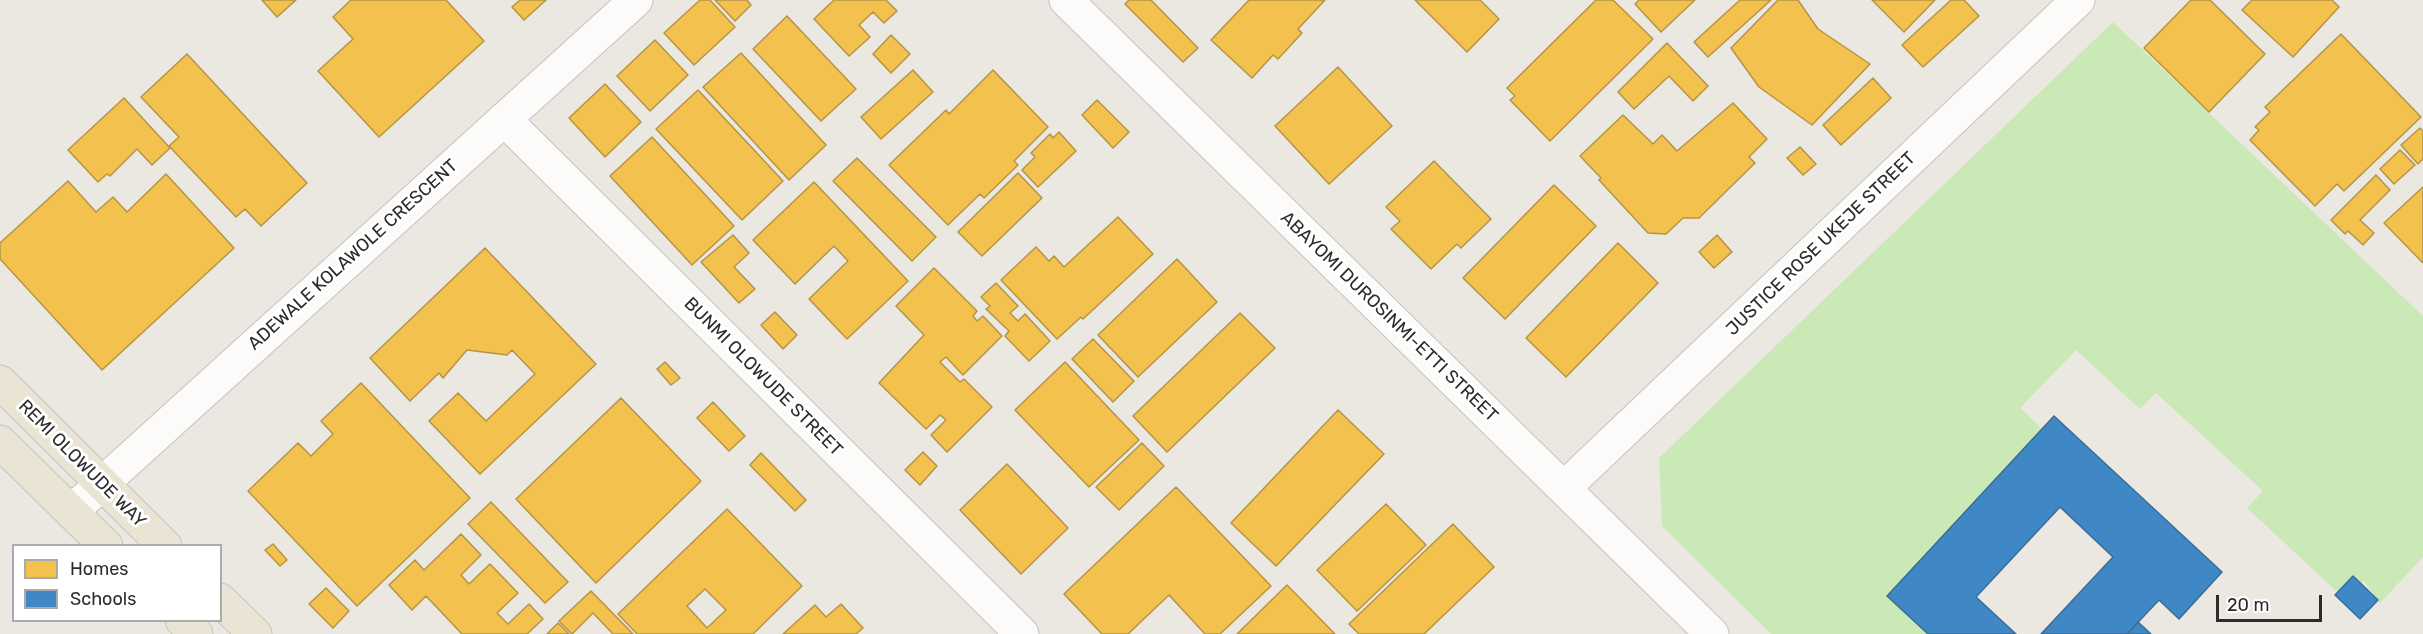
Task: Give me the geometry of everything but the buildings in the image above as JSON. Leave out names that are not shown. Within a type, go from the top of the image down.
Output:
[{"type":"main road","name":"REMI OLOWUDE WAY","points":[[0,382],[163,544]]},
{"type":"main road","points":[[0,442],[104,544]]},
{"type":"main road","points":[[222,602],[255,634]]},
{"type":"main road","points":[[183,622],[196,634]]},
{"type":"street","name":"ADEWALE KOLAWOLE CRESCENT","points":[[72,511],[636,0]]},
{"type":"street","name":"ABAYOMI DUROSINMI-ETTI STREET","points":[[1066,0],[1712,634]]},
{"type":"street","name":"JUSTICE ROSE UKEJE STREET","points":[[1564,488],[2078,0]]},
{"type":"street","name":"BUNMI OLOWUDE STREET","points":[[504,119],[1022,634]]},
{"type":"green space","points":[[2113,22],[2423,316],[2423,557],[2380,603],[2364,581],[2346,600],[2247,508],[2263,491],[2156,393],[2140,409],[2076,350],[2020,408],[2042,429],[1887,596],[1928,634],[1771,634],[1662,526],[1659,458]]}]
